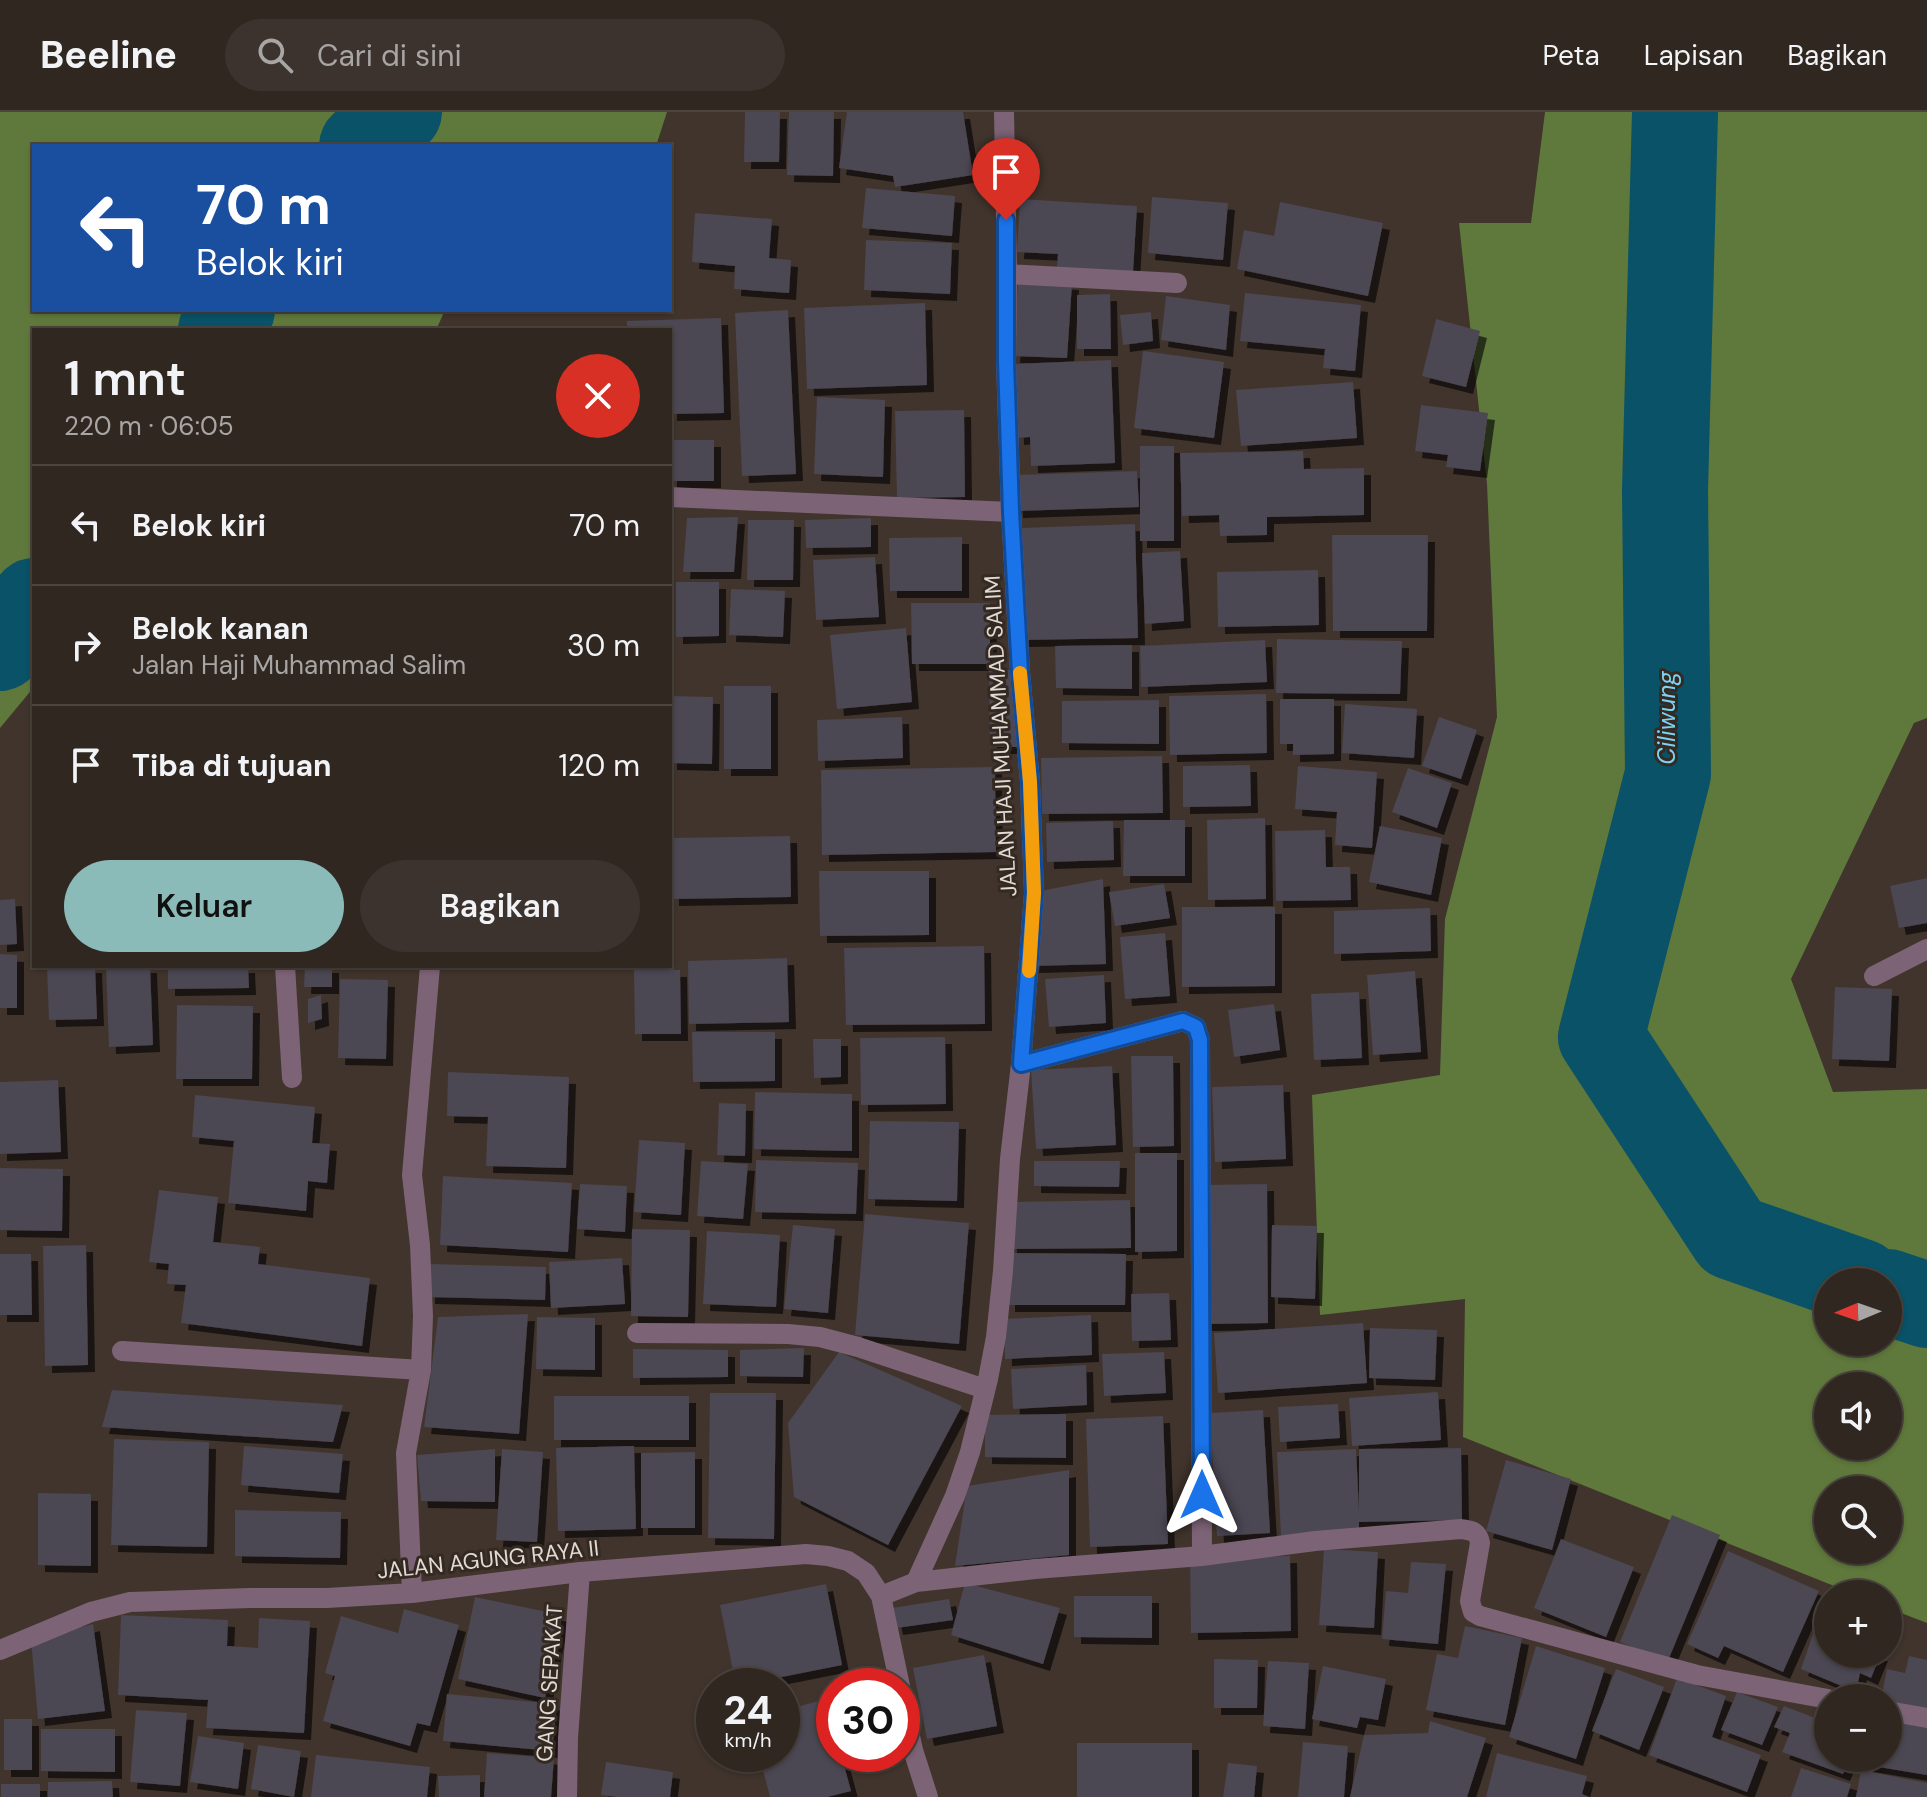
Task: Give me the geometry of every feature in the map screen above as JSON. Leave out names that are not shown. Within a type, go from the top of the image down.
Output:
[{"type":"street","name":"JALAN HAJI MUHAMMAD SALIM","points":[[916,1582],[955,1496],[970,1452],[996,1337],[1034,893],[1030,782],[1011,512],[1004,112]]},
{"type":"street","points":[[1007,274],[1177,283]]},
{"type":"street","points":[[672,497],[1011,512]]},
{"type":"street","points":[[1874,976],[1927,949]]},
{"type":"street","points":[[285,968],[292,1078]]},
{"type":"street","points":[[412,1593],[406,1453],[421,1370],[423,1316],[412,1175],[430,968]]},
{"type":"street","points":[[1021,1064],[1183,1021],[1196,1027],[1200,1040],[1202,1556]]},
{"type":"street","points":[[637,1333],[820,1337],[985,1389]]},
{"type":"street","points":[[122,1351],[421,1370]]},
{"type":"street","points":[[881,1596],[916,1582],[1461,1529],[1474,1531],[1479,1536],[1470,1601],[1473,1612],[1480,1616],[1697,1675],[1814,1696]]},
{"type":"street","name":"JALAN AGUNG RAYA II","points":[[0,1650],[91,1612],[130,1602],[412,1593],[580,1572],[783,1555],[828,1556],[848,1561],[866,1573],[881,1596],[896,1668]]},
{"type":"street","name":"GANG SEPAKAT","points":[[567,1797],[568,1738],[580,1572]]},
{"type":"street","points":[[1902,1714],[1927,1718]]},
{"type":"street","points":[[920,1772],[928,1797]]},
{"type":"green space","points":[[0,112],[667,112],[657,144],[32,144],[32,312],[444,312],[437,328],[32,328],[32,689],[0,728]]},
{"type":"green space","points":[[1545,112],[1927,112],[1927,718],[1914,723],[1791,979],[1833,1092],[1927,1089],[1927,1623],[1902,1613],[1902,1580],[1819,1580],[1463,1437],[1465,1299],[1320,1315],[1312,1095],[1440,1075],[1445,919],[1497,717],[1487,484],[1459,223],[1531,223]]},
{"type":"building","points":[[745,112],[780,112],[779,162],[744,162]]},
{"type":"building","points":[[789,112],[834,112],[833,176],[787,175]]},
{"type":"building","points":[[847,112],[963,112],[973,175],[895,187],[893,176],[839,168]]},
{"type":"building","points":[[866,188],[955,196],[952,236],[862,228]]},
{"type":"building","points":[[1152,197],[1228,203],[1223,260],[1148,253]]},
{"type":"building","points":[[1020,199],[1137,206],[1133,272],[1057,268],[1058,254],[1017,252]]},
{"type":"building","points":[[1280,202],[1383,223],[1368,296],[1237,269],[1244,230],[1274,236]]},
{"type":"building","points":[[695,213],[772,219],[769,258],[791,260],[789,293],[734,289],[735,266],[692,262]]},
{"type":"building","points":[[866,240],[952,243],[950,294],[864,290]]},
{"type":"building","points":[[1018,280],[1072,283],[1067,358],[1013,356]]},
{"type":"building","points":[[1245,293],[1361,305],[1355,371],[1323,368],[1325,349],[1240,341]]},
{"type":"building","points":[[1110,294],[1111,349],[1077,349],[1077,295]]},
{"type":"building","points":[[1166,296],[1230,305],[1226,350],[1161,340]]},
{"type":"building","points":[[925,303],[927,385],[807,389],[804,308]]},
{"type":"building","points":[[788,310],[796,474],[742,476],[735,313]]},
{"type":"building","points":[[1151,312],[1153,341],[1123,345],[1120,315]]},
{"type":"building","points":[[721,318],[724,413],[672,414],[672,328],[627,328],[627,321]]},
{"type":"building","points":[[1436,319],[1480,331],[1466,387],[1422,376]]},
{"type":"building","points":[[1143,351],[1224,362],[1214,438],[1134,428]]},
{"type":"building","points":[[1111,360],[1115,463],[1031,466],[1030,437],[1017,438],[1014,364]]},
{"type":"building","points":[[1353,382],[1357,438],[1241,446],[1236,390]]},
{"type":"building","points":[[817,397],[885,400],[883,477],[814,474]]},
{"type":"building","points":[[1421,405],[1488,413],[1480,471],[1446,467],[1448,455],[1415,451]]},
{"type":"building","points":[[964,410],[965,497],[897,498],[895,411]]},
{"type":"building","points":[[672,440],[714,440],[714,481],[672,481]]},
{"type":"building","points":[[1140,446],[1174,446],[1174,541],[1140,541]]},
{"type":"building","points":[[1303,451],[1304,469],[1364,468],[1364,515],[1267,517],[1267,535],[1220,536],[1219,515],[1182,516],[1180,453]]},
{"type":"building","points":[[1137,471],[1139,507],[1016,511],[1015,475]]},
{"type":"building","points":[[738,517],[734,572],[683,572],[687,518]]},
{"type":"building","points":[[871,518],[871,547],[806,548],[805,520]]},
{"type":"building","points":[[748,520],[794,520],[793,580],[747,580]]},
{"type":"building","points":[[1135,524],[1138,638],[1022,640],[1020,528]]},
{"type":"building","points":[[1332,535],[1428,535],[1427,631],[1333,631]]},
{"type":"building","points":[[962,537],[962,591],[890,591],[889,538]]},
{"type":"building","points":[[1180,551],[1184,621],[1145,624],[1142,553]]},
{"type":"building","points":[[875,557],[879,617],[816,620],[813,560]]},
{"type":"building","points":[[1318,570],[1319,625],[1218,627],[1217,572]]},
{"type":"building","points":[[676,582],[719,582],[719,636],[676,637]]},
{"type":"building","points":[[731,589],[785,591],[783,637],[729,635]]},
{"type":"building","points":[[911,603],[990,603],[990,664],[912,664]]},
{"type":"building","points":[[906,628],[912,702],[837,709],[830,635]]},
{"type":"building","points":[[1277,639],[1402,641],[1400,694],[1276,693]]},
{"type":"building","points":[[1265,640],[1267,682],[1141,687],[1140,646]]},
{"type":"building","points":[[1132,645],[1132,689],[1056,688],[1055,646]]},
{"type":"building","points":[[989,670],[1016,670],[1017,747],[990,747]]},
{"type":"building","points":[[724,686],[771,686],[771,769],[724,769]]},
{"type":"building","points":[[1266,694],[1267,753],[1170,755],[1169,696]]},
{"type":"building","points":[[672,696],[713,697],[712,764],[672,763]]},
{"type":"building","points":[[1280,699],[1334,699],[1334,754],[1293,755],[1293,744],[1280,744]]},
{"type":"building","points":[[1159,700],[1159,744],[1062,743],[1062,701]]},
{"type":"building","points":[[1345,704],[1417,709],[1414,758],[1342,753]]},
{"type":"building","points":[[902,717],[903,758],[818,761],[817,720]]},
{"type":"building","points":[[1439,717],[1477,730],[1461,779],[1422,766]]},
{"type":"building","points":[[1162,756],[1163,813],[1042,814],[1041,758]]},
{"type":"building","points":[[1250,765],[1251,806],[1183,807],[1183,766]]},
{"type":"building","points":[[1298,766],[1377,772],[1372,848],[1335,845],[1337,812],[1295,809]]},
{"type":"building","points":[[995,767],[996,852],[822,855],[821,770]]},
{"type":"building","points":[[1408,768],[1452,783],[1437,828],[1392,812]]},
{"type":"building","points":[[1265,818],[1266,899],[1208,900],[1207,820]]},
{"type":"building","points":[[1124,820],[1185,820],[1185,876],[1123,876]]},
{"type":"building","points":[[1113,821],[1114,860],[1047,862],[1046,823]]},
{"type":"building","points":[[1380,826],[1442,838],[1431,895],[1369,882]]},
{"type":"building","points":[[1325,830],[1326,867],[1350,867],[1351,900],[1276,901],[1275,831]]},
{"type":"building","points":[[790,836],[791,897],[672,899],[672,838]]},
{"type":"building","points":[[819,871],[929,871],[929,935],[820,936]]},
{"type":"building","points":[[1927,878],[1927,923],[1899,928],[1890,886]]},
{"type":"building","points":[[1103,879],[1106,964],[1032,966],[1040,891]]},
{"type":"building","points":[[1164,884],[1170,918],[1115,926],[1109,892]]},
{"type":"building","points":[[15,899],[17,944],[0,945],[0,900]]},
{"type":"building","points":[[1182,907],[1275,907],[1275,986],[1182,987]]},
{"type":"building","points":[[1430,908],[1431,951],[1334,954],[1334,911]]},
{"type":"building","points":[[1165,933],[1170,996],[1125,999],[1120,937]]},
{"type":"building","points":[[984,946],[985,1024],[846,1025],[844,948]]},
{"type":"building","points":[[0,954],[17,955],[17,1008],[0,1008]]},
{"type":"building","points":[[787,958],[789,1022],[689,1024],[688,961]]},
{"type":"building","points":[[47,968],[95,968],[97,1019],[49,1020]]},
{"type":"building","points":[[106,968],[150,968],[153,1045],[109,1047]]},
{"type":"building","points":[[168,968],[248,968],[249,988],[168,989]]},
{"type":"building","points":[[305,968],[332,968],[332,987],[304,987]]},
{"type":"building","points":[[634,970],[680,970],[681,1034],[635,1034]]},
{"type":"building","points":[[1415,971],[1421,1052],[1373,1055],[1367,975]]},
{"type":"building","points":[[1104,975],[1106,1023],[1049,1027],[1045,979]]},
{"type":"building","points":[[340,979],[388,980],[386,1059],[338,1058]]},
{"type":"building","points":[[1835,987],[1892,989],[1889,1061],[1832,1059]]},
{"type":"building","points":[[1359,992],[1362,1058],[1314,1060],[1311,994]]},
{"type":"building","points":[[321,995],[322,1019],[308,1023],[308,999]]},
{"type":"building","points":[[1274,1004],[1280,1050],[1234,1057],[1228,1010]]},
{"type":"building","points":[[177,1005],[253,1006],[252,1079],[176,1079]]},
{"type":"building","points":[[692,1032],[775,1032],[775,1081],[693,1082]]},
{"type":"building","points":[[945,1037],[946,1104],[861,1105],[860,1038]]},
{"type":"building","points":[[813,1039],[841,1039],[841,1077],[814,1078]]},
{"type":"building","points":[[1131,1056],[1173,1056],[1174,1146],[1133,1147]]},
{"type":"building","points":[[1112,1066],[1116,1145],[1036,1149],[1031,1070]]},
{"type":"building","points":[[448,1072],[569,1077],[566,1168],[486,1166],[488,1117],[447,1116]]},
{"type":"building","points":[[58,1080],[61,1152],[0,1154],[0,1082]]},
{"type":"building","points":[[1283,1085],[1286,1159],[1215,1162],[1212,1087]]},
{"type":"building","points":[[755,1092],[852,1094],[852,1151],[754,1149]]},
{"type":"building","points":[[195,1095],[315,1107],[312,1143],[330,1144],[327,1183],[308,1181],[306,1211],[228,1203],[234,1141],[192,1137]]},
{"type":"building","points":[[719,1103],[746,1104],[745,1156],[717,1155]]},
{"type":"building","points":[[870,1121],[959,1122],[957,1201],[868,1199]]},
{"type":"building","points":[[639,1140],[685,1143],[681,1215],[634,1212]]},
{"type":"building","points":[[1135,1153],[1177,1153],[1177,1251],[1135,1252]]},
{"type":"building","points":[[756,1160],[858,1163],[856,1214],[755,1212]]},
{"type":"building","points":[[701,1161],[748,1164],[743,1219],[697,1216]]},
{"type":"building","points":[[1034,1161],[1120,1161],[1119,1187],[1034,1186]]},
{"type":"building","points":[[0,1168],[63,1169],[62,1231],[0,1230]]},
{"type":"building","points":[[443,1176],[572,1183],[568,1252],[440,1245]]},
{"type":"building","points":[[580,1184],[627,1186],[625,1232],[577,1229]]},
{"type":"building","points":[[1267,1184],[1268,1323],[1205,1324],[1204,1185]]},
{"type":"building","points":[[159,1190],[218,1197],[213,1242],[260,1247],[258,1264],[370,1278],[362,1346],[181,1323],[186,1285],[167,1284],[169,1264],[149,1262]]},
{"type":"building","points":[[1130,1200],[1131,1248],[1010,1249],[1009,1202]]},
{"type":"building","points":[[865,1214],[969,1223],[959,1344],[855,1335]]},
{"type":"building","points":[[793,1225],[835,1229],[828,1313],[784,1309]]},
{"type":"building","points":[[1272,1225],[1317,1226],[1315,1299],[1271,1297]]},
{"type":"building","points":[[632,1229],[690,1230],[688,1317],[631,1316]]},
{"type":"building","points":[[707,1231],[780,1235],[776,1307],[703,1304]]},
{"type":"building","points":[[86,1245],[88,1365],[45,1366],[43,1246]]},
{"type":"building","points":[[1008,1253],[1126,1254],[1125,1305],[1008,1305]]},
{"type":"building","points":[[0,1254],[31,1254],[32,1315],[0,1315]]},
{"type":"building","points":[[622,1258],[625,1304],[551,1308],[549,1262]]},
{"type":"building","points":[[428,1264],[546,1267],[545,1300],[428,1297]]},
{"type":"building","points":[[1169,1293],[1171,1340],[1132,1341],[1131,1294]]},
{"type":"building","points":[[528,1314],[519,1434],[424,1427],[438,1317]]},
{"type":"building","points":[[1091,1315],[1092,1355],[1005,1359],[1004,1319]]},
{"type":"building","points":[[537,1317],[595,1318],[595,1370],[536,1369]]},
{"type":"building","points":[[1363,1323],[1367,1383],[1218,1393],[1214,1333]]},
{"type":"building","points":[[1370,1328],[1437,1330],[1435,1380],[1369,1378]]},
{"type":"building","points":[[804,1348],[803,1377],[740,1376],[740,1350]]},
{"type":"building","points":[[633,1349],[728,1350],[728,1377],[633,1378]]},
{"type":"building","points":[[839,1352],[962,1406],[888,1545],[794,1497],[788,1423]]},
{"type":"building","points":[[1164,1352],[1166,1393],[1104,1396],[1102,1354]]},
{"type":"building","points":[[1086,1365],[1087,1405],[1013,1409],[1011,1369]]},
{"type":"building","points":[[112,1390],[343,1405],[333,1442],[102,1427]]},
{"type":"building","points":[[1438,1392],[1441,1440],[1352,1446],[1349,1398]]},
{"type":"building","points":[[710,1393],[776,1393],[774,1539],[708,1538]]},
{"type":"building","points":[[554,1396],[689,1396],[689,1440],[554,1440]]},
{"type":"building","points":[[1338,1404],[1340,1438],[1280,1442],[1278,1407]]},
{"type":"building","points":[[1263,1410],[1270,1533],[1217,1536],[1210,1413]]},
{"type":"building","points":[[1066,1414],[1066,1458],[985,1457],[985,1415]]},
{"type":"building","points":[[1163,1416],[1168,1544],[1090,1547],[1086,1419]]},
{"type":"building","points":[[114,1439],[209,1442],[207,1547],[111,1545]]},
{"type":"building","points":[[244,1446],[343,1454],[339,1493],[241,1485]]},
{"type":"building","points":[[634,1446],[636,1529],[558,1531],[556,1448]]},
{"type":"building","points":[[1461,1448],[1462,1520],[1359,1522],[1359,1533],[1281,1537],[1277,1452],[1356,1449],[1359,1511],[1359,1449]]},
{"type":"building","points":[[495,1449],[495,1502],[421,1501],[417,1455]]},
{"type":"building","points":[[502,1449],[543,1452],[537,1542],[496,1540]]},
{"type":"building","points":[[695,1452],[695,1528],[641,1528],[641,1453]]},
{"type":"building","points":[[1506,1460],[1571,1479],[1552,1550],[1486,1531]]},
{"type":"building","points":[[1069,1470],[1069,1555],[955,1566],[967,1486]]},
{"type":"building","points":[[38,1493],[91,1494],[91,1566],[38,1565]]},
{"type":"building","points":[[235,1510],[341,1512],[340,1558],[235,1556]]},
{"type":"building","points":[[1672,1515],[1720,1535],[1667,1663],[1620,1642]]},
{"type":"building","points":[[1561,1539],[1634,1567],[1606,1637],[1534,1608]]},
{"type":"building","points":[[1324,1549],[1378,1552],[1374,1628],[1319,1625]]},
{"type":"building","points":[[1728,1551],[1814,1589],[1814,1602],[1783,1672],[1724,1646],[1718,1658],[1687,1644]]},
{"type":"building","points":[[1290,1556],[1291,1631],[1191,1633],[1190,1558]]},
{"type":"building","points":[[1411,1562],[1446,1564],[1438,1644],[1382,1639],[1386,1591],[1408,1593]]},
{"type":"building","points":[[965,1583],[1060,1608],[1043,1664],[951,1635]]},
{"type":"building","points":[[826,1584],[842,1665],[800,1673],[800,1668],[732,1668],[720,1605]]},
{"type":"building","points":[[1074,1596],[1152,1596],[1152,1638],[1074,1637]]},
{"type":"building","points":[[475,1597],[562,1615],[545,1698],[458,1679]]},
{"type":"building","points":[[949,1599],[953,1620],[896,1628],[892,1608]]},
{"type":"building","points":[[404,1609],[459,1625],[430,1726],[417,1723],[410,1746],[323,1721],[335,1676],[325,1673],[341,1616],[398,1633]]},
{"type":"building","points":[[121,1615],[228,1620],[227,1646],[258,1648],[259,1618],[310,1621],[304,1733],[206,1728],[208,1700],[118,1695]]},
{"type":"building","points":[[93,1624],[105,1711],[38,1719],[31,1640]]},
{"type":"building","points":[[1465,1626],[1522,1638],[1505,1725],[1426,1710],[1437,1654],[1458,1658]]},
{"type":"building","points":[[1814,1631],[1814,1668],[1875,1668],[1871,1678],[1860,1673],[1858,1684],[1837,1684],[1801,1669]]},
{"type":"building","points":[[1536,1646],[1605,1668],[1576,1759],[1509,1737]]},
{"type":"building","points":[[984,1655],[997,1726],[927,1739],[920,1704],[920,1668],[913,1668]]},
{"type":"building","points":[[1909,1656],[1927,1660],[1927,1709],[1902,1704],[1902,1684],[1884,1684],[1887,1669],[1905,1673]]},
{"type":"building","points":[[1214,1659],[1258,1660],[1257,1708],[1214,1708]]},
{"type":"building","points":[[1268,1661],[1309,1663],[1305,1729],[1263,1726]]},
{"type":"building","points":[[1323,1666],[1386,1679],[1378,1720],[1360,1717],[1357,1728],[1312,1719]]},
{"type":"building","points":[[1616,1669],[1664,1687],[1639,1750],[1592,1731]]},
{"type":"building","points":[[1677,1678],[1726,1696],[1712,1737],[1761,1755],[1747,1792],[1649,1755]]},
{"type":"building","points":[[1737,1692],[1778,1707],[1762,1745],[1721,1730]]},
{"type":"building","points":[[447,1694],[557,1704],[552,1751],[443,1741]]},
{"type":"building","points":[[816,1702],[816,1772],[846,1772],[851,1791],[827,1797],[770,1797],[764,1772],[800,1772],[800,1706]]},
{"type":"building","points":[[1784,1706],[1814,1718],[1814,1764],[1782,1752],[1790,1733],[1774,1727]]},
{"type":"building","points":[[136,1710],[187,1713],[180,1786],[130,1782]]},
{"type":"building","points":[[1902,1718],[1927,1722],[1927,1775],[1902,1771]]},
{"type":"building","points":[[4,1719],[32,1719],[32,1770],[4,1770]]},
{"type":"building","points":[[1430,1721],[1486,1738],[1467,1797],[1350,1797],[1364,1735],[1428,1733]]},
{"type":"building","points":[[41,1729],[115,1729],[115,1772],[41,1771]]},
{"type":"building","points":[[198,1736],[244,1743],[238,1789],[190,1782]]},
{"type":"building","points":[[1303,1742],[1348,1746],[1344,1797],[1298,1797]]},
{"type":"building","points":[[1077,1743],[1192,1743],[1192,1797],[1077,1797]]},
{"type":"building","points":[[258,1745],[301,1751],[294,1797],[251,1789]]},
{"type":"building","points":[[487,1753],[554,1758],[551,1797],[484,1797]]},
{"type":"building","points":[[1497,1753],[1587,1776],[1582,1794],[1589,1797],[1486,1797]]},
{"type":"building","points":[[316,1755],[430,1767],[427,1797],[311,1797]]},
{"type":"building","points":[[606,1762],[673,1772],[670,1797],[601,1795]]},
{"type":"building","points":[[1228,1763],[1257,1766],[1254,1797],[1223,1797]]},
{"type":"building","points":[[1801,1768],[1851,1784],[1847,1797],[1791,1797]]},
{"type":"building","points":[[1861,1772],[1927,1783],[1927,1797],[1856,1797]]},
{"type":"building","points":[[480,1775],[480,1797],[439,1797],[438,1776]]},
{"type":"building","points":[[112,1781],[113,1797],[48,1797],[48,1782]]},
{"type":"building","points":[[1,1784],[40,1784],[40,1797],[1,1797]]},
{"type":"waterway","name":"Ciliwung","points":[[364,144],[399,112]]},
{"type":"waterway","name":"Ciliwung","points":[[1675,112],[1665,490],[1668,774],[1601,1037],[1732,1237],[1821,1268]]},
{"type":"waterway","name":"Ciliwung","points":[[222,328],[231,312]]},
{"type":"waterway","name":"Ciliwung","points":[[0,648],[32,604]]},
{"type":"waterway","name":"Ciliwung","points":[[1902,1297],[1927,1305]]},
{"type":"slow traffic","points":[[1020,673],[1030,782],[1034,893],[1029,971]]},
{"type":"route","points":[[1006,220],[1006,361],[1011,512],[1030,782],[1034,893],[1021,1064],[1183,1021],[1196,1027],[1200,1040],[1202,1495]]}]
